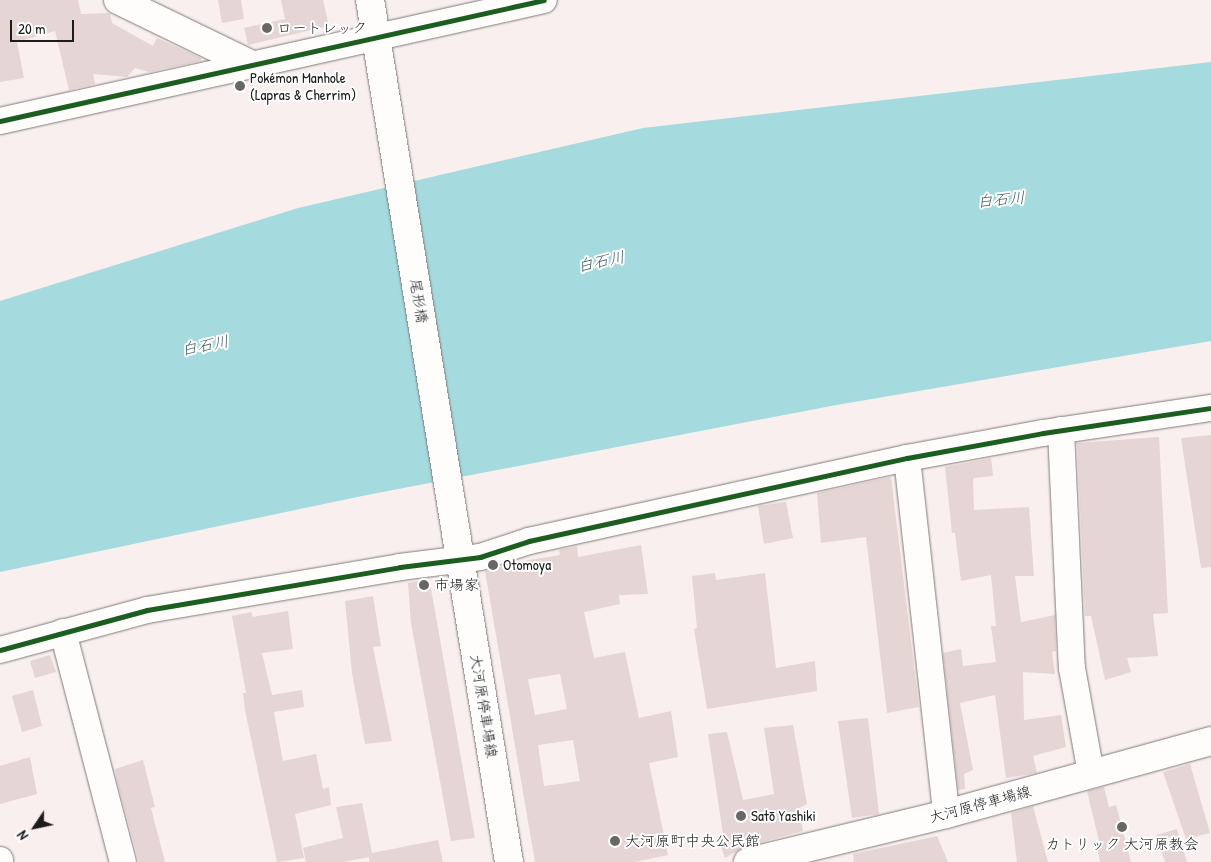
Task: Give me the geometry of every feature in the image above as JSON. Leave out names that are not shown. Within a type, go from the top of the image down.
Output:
[{"type":"main road","points":[[118,0],[248,63]]},
{"type":"main road","points":[[370,0],[377,43]]},
{"type":"main road","name":"尾形橋","points":[[377,43],[460,555]]},
{"type":"main road","name":"大河原停車場線","points":[[460,555],[509,862]]},
{"type":"main road","name":"大河原停車場線","points":[[748,862],[946,814],[1211,741]]},
{"type":"street","points":[[0,121],[248,63],[377,43],[544,0]]},
{"type":"street","points":[[0,650],[146,610],[400,567],[530,541],[907,458],[1061,430],[1211,408]]},
{"type":"street","points":[[1061,430],[1072,668],[1091,774]]},
{"type":"street","points":[[907,458],[946,814]]},
{"type":"street","points":[[64,632],[123,862]]},
{"type":"water","name":"白石川","points":[[1211,62],[1211,341],[831,406],[362,496],[0,572],[0,301],[298,208],[643,128]]},
{"type":"building","points":[[0,0],[78,0],[81,14],[110,13],[112,23],[153,46],[157,38],[201,58],[201,61],[149,72],[135,68],[127,77],[93,74],[95,84],[69,90],[55,31],[17,42],[24,78],[0,82]]},
{"type":"building","points":[[218,0],[241,0],[244,19],[222,23]]},
{"type":"building","points":[[281,0],[323,0],[329,26],[248,45],[244,28],[285,19]]},
{"type":"building","points":[[1211,435],[1211,567],[1201,568],[1181,438]]},
{"type":"building","points":[[1159,437],[1168,613],[1153,614],[1158,656],[1127,658],[1131,672],[1105,680],[1091,616],[1085,616],[1077,443]]},
{"type":"building","points":[[991,458],[993,476],[973,478],[974,510],[1029,507],[1034,576],[1015,576],[1021,622],[1055,615],[1056,651],[1052,652],[1055,674],[1023,672],[1024,720],[1061,715],[1066,747],[1033,756],[1037,773],[1006,778],[995,695],[960,703],[973,770],[964,774],[965,789],[958,790],[943,653],[961,649],[963,666],[996,662],[991,626],[996,626],[991,575],[961,581],[955,533],[952,533],[945,467]]},
{"type":"building","points":[[891,477],[919,707],[887,713],[866,537],[821,543],[817,493]]},
{"type":"building","points":[[786,502],[793,538],[764,544],[758,506]]},
{"type":"building","points":[[641,545],[648,594],[619,595],[620,604],[584,612],[594,658],[625,652],[639,718],[671,711],[678,757],[649,763],[668,855],[635,862],[535,862],[485,571],[511,563],[560,555],[559,550],[577,546],[578,557]],"holes":[[[560,674],[567,709],[535,715],[528,679]],[[573,740],[580,781],[544,786],[538,745]]]},
{"type":"building","points":[[715,573],[716,580],[765,573],[776,668],[815,661],[817,691],[707,709],[694,629],[697,628],[692,576]]},
{"type":"building","points":[[429,579],[475,838],[451,841],[411,623],[408,583]]},
{"type":"building","points":[[373,596],[381,646],[373,647],[392,741],[365,744],[352,673],[345,601]]},
{"type":"building","points":[[288,611],[293,649],[262,653],[272,695],[302,690],[304,707],[274,712],[283,761],[316,754],[323,789],[329,787],[331,805],[295,814],[304,858],[277,862],[245,710],[243,693],[246,693],[232,616],[251,612],[253,617]]},
{"type":"building","points":[[50,655],[56,672],[35,678],[30,661]]},
{"type":"building","points":[[33,690],[42,726],[22,732],[12,696]]},
{"type":"building","points":[[868,718],[879,814],[852,818],[838,721]]},
{"type":"building","points":[[793,725],[807,804],[799,808],[803,831],[744,847],[725,858],[718,838],[723,834],[708,734],[727,732],[743,800],[774,794],[764,728]]},
{"type":"building","points":[[30,757],[37,794],[0,804],[0,766]]},
{"type":"building","points":[[143,760],[155,807],[151,808],[165,862],[139,862],[117,781],[115,769]]},
{"type":"building","points":[[1190,764],[1210,833],[1186,839],[1163,772]]},
{"type":"building","points":[[1104,787],[1109,807],[1116,805],[1131,862],[1100,862],[1096,842],[1099,841],[1087,791]]},
{"type":"building","points":[[362,803],[372,853],[438,840],[443,862],[369,862],[369,857],[343,862],[306,862],[303,848],[343,838],[336,807]]},
{"type":"building","points":[[1033,806],[1048,862],[1017,862],[1011,813]]},
{"type":"building","points":[[1177,829],[1187,862],[1165,862],[1156,835]]},
{"type":"building","points":[[937,836],[948,862],[854,862],[853,854]]},
{"type":"cycle path","points":[[0,121],[544,0]]},
{"type":"cycle path","points":[[0,650],[147,610],[400,567],[480,557],[529,541],[907,458],[1043,433],[1211,408]]},
{"type":"place","name":"ロートレック","points":[[267,28]]},
{"type":"place","name":"Pokémon Manhole (Lapras & Cherrim)","points":[[240,86]]},
{"type":"place","name":"Otomoya","points":[[493,565]]},
{"type":"place","name":"市場家","points":[[424,585]]},
{"type":"place","name":"Satō Yashiki","points":[[741,816]]},
{"type":"place","name":"カトリック 大河原教会","points":[[1122,827]]},
{"type":"place","name":"大河原町中央公民館","points":[[615,841]]}]
